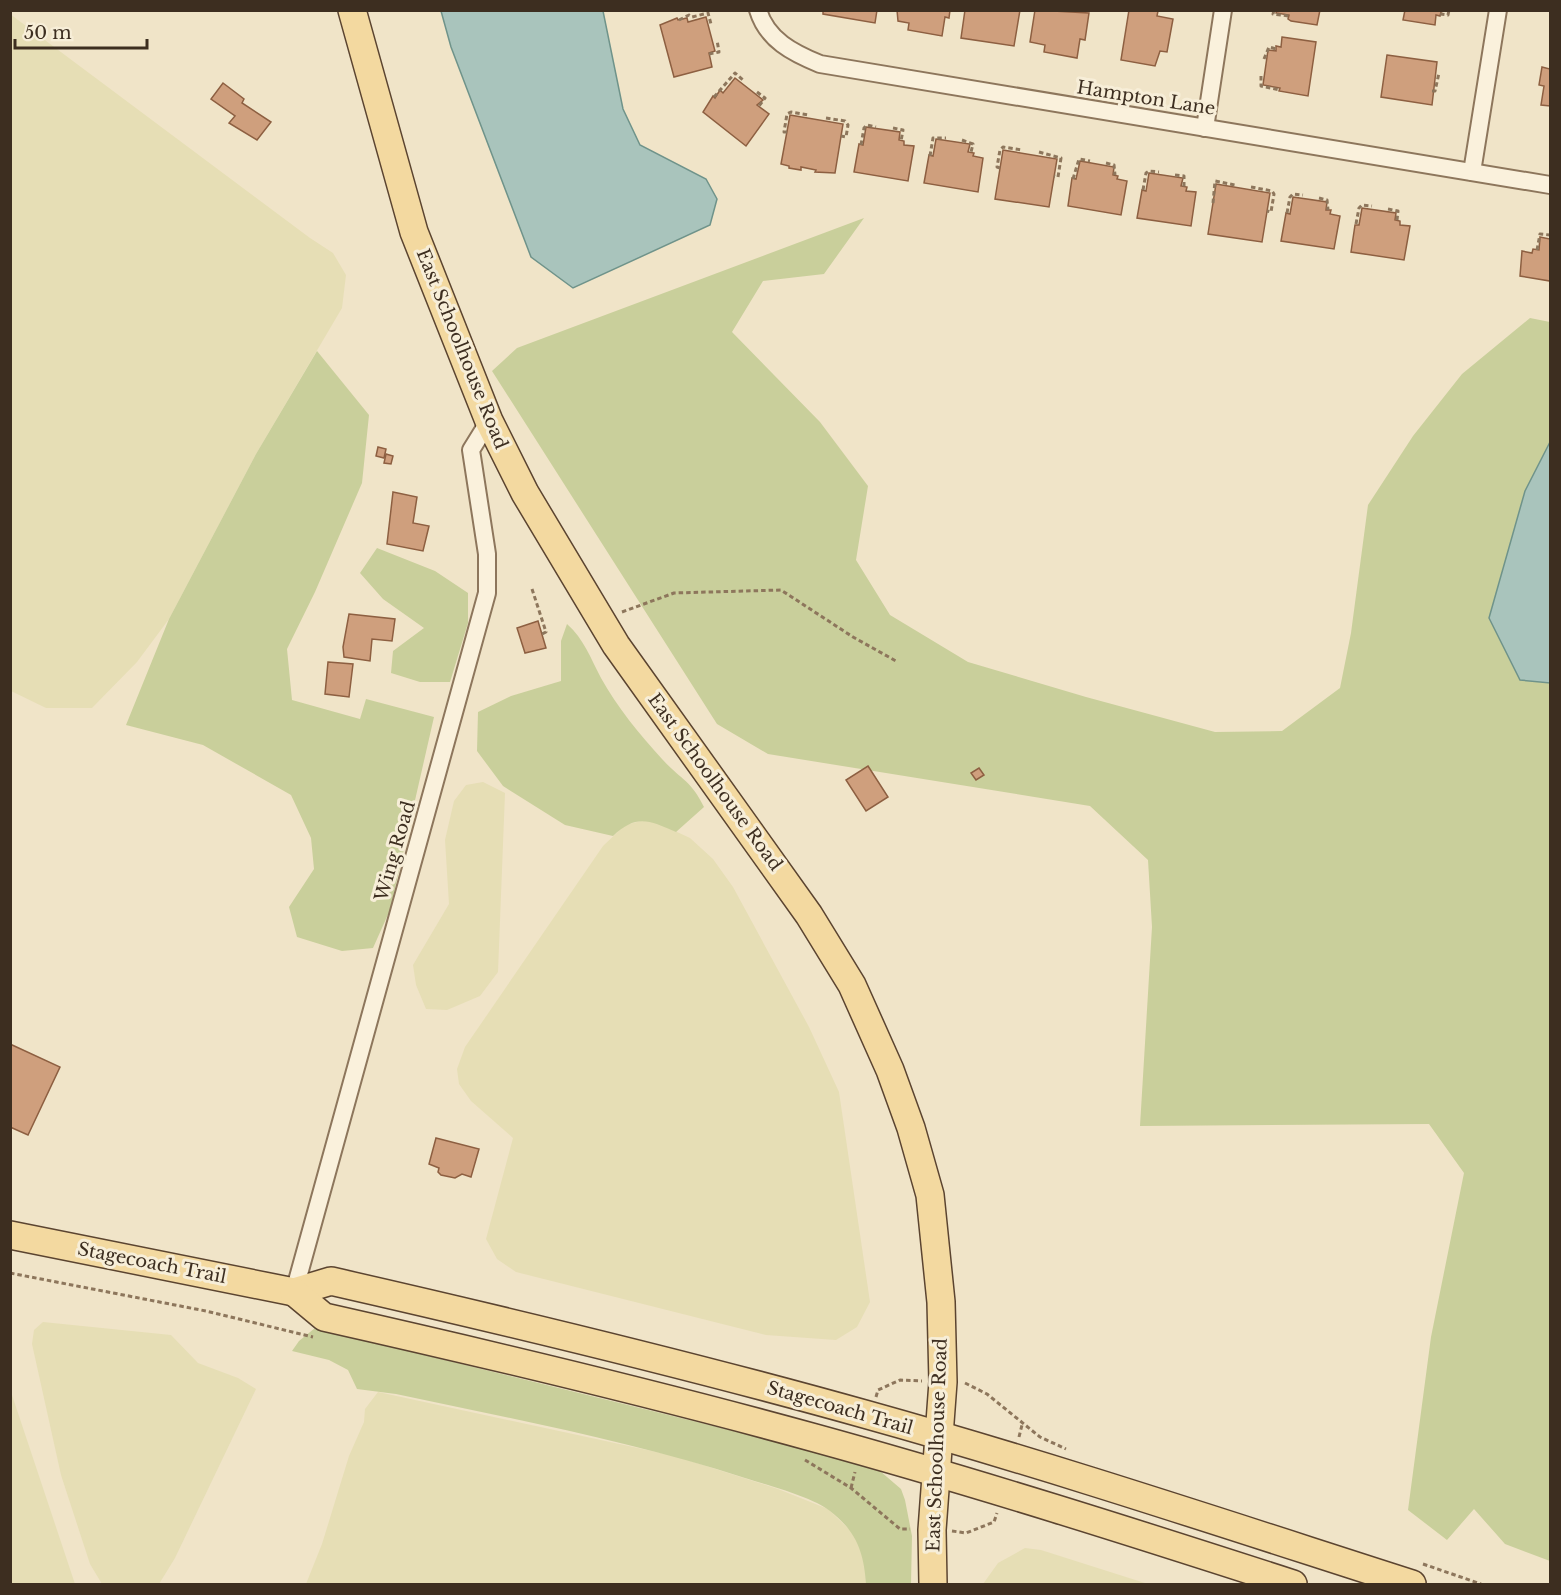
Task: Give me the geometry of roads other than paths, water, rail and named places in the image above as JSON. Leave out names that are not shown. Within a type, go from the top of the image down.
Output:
[{"type":"main road","name":"East Schoolhouse Road","points":[[352,10],[414,232],[489,421],[525,493],[601,620],[715,786],[809,915],[852,986],[874,1029],[911,1128],[930,1195],[941,1302],[952,1374],[939,1436],[933,1533],[933,1584]]},
{"type":"main road","name":"Stagecoach Trail","points":[[10,1235],[294,1292],[331,1281],[342,1283],[661,1360],[939,1436],[1419,1575]]},
{"type":"main road","name":"Stagecoach Trail","points":[[294,1292],[324,1317],[574,1375],[816,1438],[1293,1584]]},
{"type":"street","name":"Hampton Lane","points":[[758,10],[762,24],[788,51],[820,64],[1551,185]]},
{"type":"street","points":[[1205,128],[1223,10]]},
{"type":"street","points":[[1472,172],[1498,10]]},
{"type":"street","name":"Wing Road","points":[[294,1292],[487,593],[487,554],[471,450],[489,421]]},
{"type":"water","points":[[441,11],[603,11],[623,109],[640,145],[706,179],[717,199],[710,225],[573,288],[531,257],[451,47]]},
{"type":"water","points":[[1550,442],[1550,683],[1520,680],[1489,618],[1525,491]]}]
